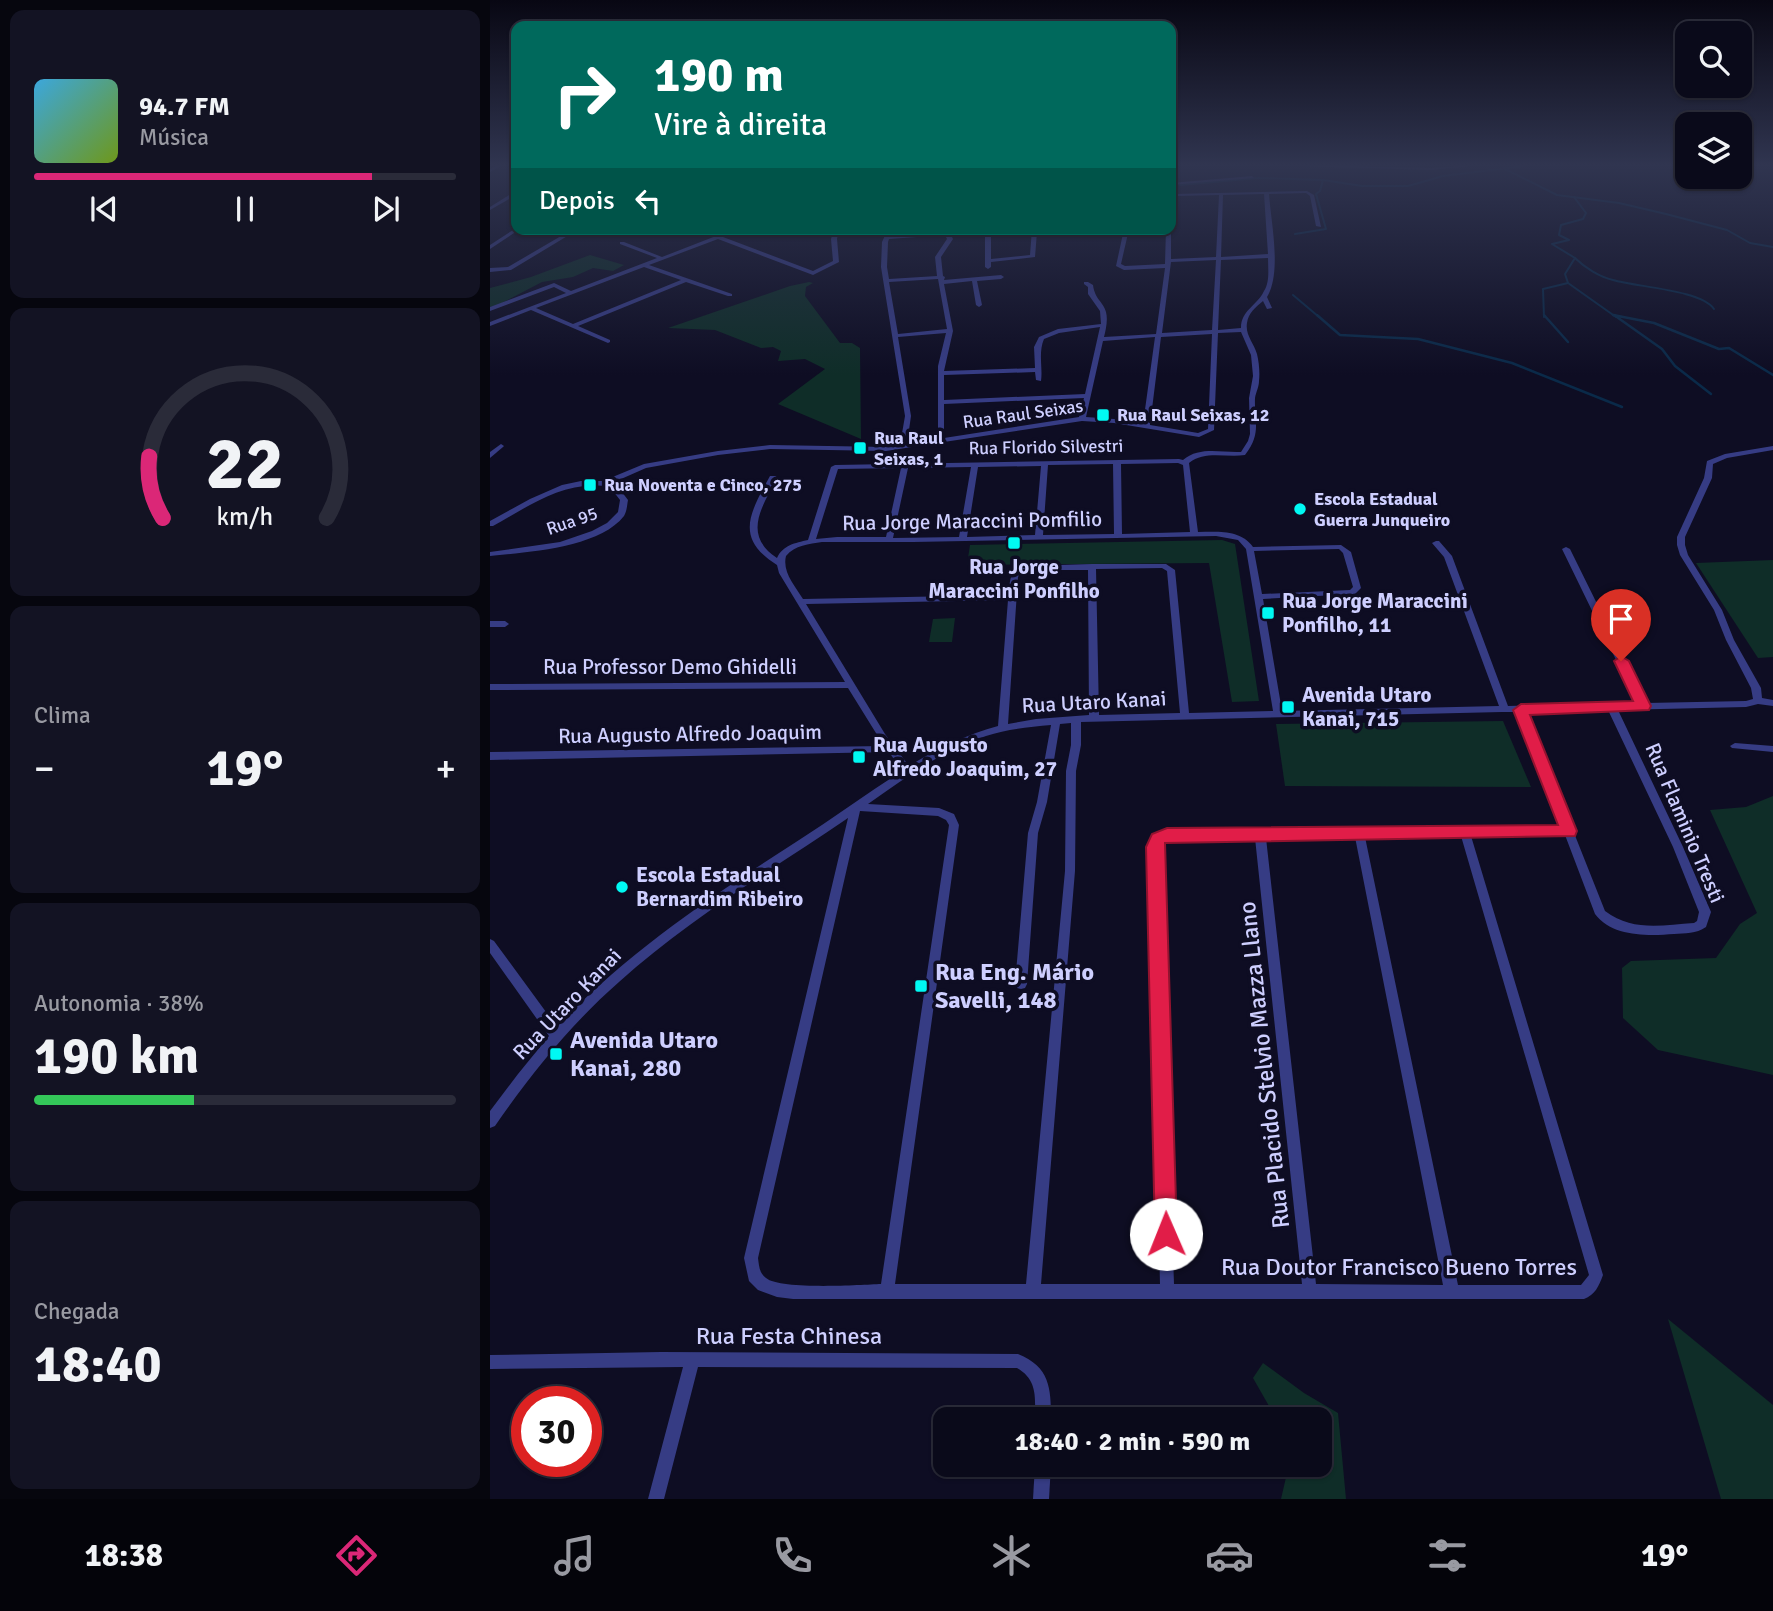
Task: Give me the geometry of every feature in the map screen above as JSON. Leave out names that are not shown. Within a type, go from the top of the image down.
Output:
[{"type":"street","points":[[490,247],[509,235]]},
{"type":"street","points":[[490,270],[509,270],[567,235]]},
{"type":"street","points":[[490,324],[723,235]]},
{"type":"street","points":[[718,237],[810,274],[836,262],[836,235]]},
{"type":"street","points":[[904,447],[908,416],[886,281],[885,242],[888,237],[907,235]]},
{"type":"street","points":[[941,442],[941,373],[950,331],[938,257],[950,239],[948,235]]},
{"type":"street","points":[[988,235],[987,261],[990,278]]},
{"type":"street","points":[[987,261],[1033,257],[1035,235]]},
{"type":"street","points":[[1125,235],[1117,263],[1124,268],[1217,258],[1270,256]]},
{"type":"street","points":[[1146,426],[1156,335],[1168,263],[1169,235]]},
{"type":"street","name":"Rua Raul Seixas","points":[[605,483],[636,469],[660,463],[770,447],[855,450],[904,447],[1082,419],[1199,435],[1210,432],[1218,235]]},
{"type":"street","points":[[1101,339],[1244,330],[1249,309],[1264,297],[1270,286],[1269,235]]},
{"type":"street","points":[[622,243],[661,258]]},
{"type":"street","points":[[643,265],[730,295]]},
{"type":"street","points":[[886,281],[1001,277]]},
{"type":"street","points":[[974,279],[979,305]]},
{"type":"street","points":[[573,326],[684,281]]},
{"type":"street","points":[[1082,419],[1104,326],[1103,311],[1091,294],[1091,286],[1086,283]]},
{"type":"street","points":[[490,309],[554,285],[570,293]]},
{"type":"street","points":[[1264,297],[1269,308]]},
{"type":"street","points":[[530,308],[608,341]]},
{"type":"street","points":[[1039,380],[1037,347],[1041,338],[1058,331],[1104,326]]},
{"type":"street","name":"Rua Florido Silvestri","points":[[825,467],[1185,463],[1190,457],[1201,453],[1243,454],[1256,423],[1252,394],[1256,381],[1254,352],[1244,330]]},
{"type":"street","points":[[894,336],[950,331]]},
{"type":"street","points":[[941,373],[1039,370]]},
{"type":"street","points":[[943,402],[1086,396]]},
{"type":"street","points":[[490,456],[501,446]]},
{"type":"street","points":[[1758,701],[1756,688],[1730,640],[1718,610],[1684,555],[1681,537],[1708,478],[1710,463],[1725,456],[1773,448]]},
{"type":"street","points":[[1116,462],[1118,536]]},
{"type":"street","points":[[1039,537],[1045,463]]},
{"type":"street","points":[[1185,463],[1194,534]]},
{"type":"street","points":[[963,539],[975,464]]},
{"type":"street","points":[[889,540],[905,465]]},
{"type":"street","points":[[811,542],[835,467]]},
{"type":"street","points":[[773,478],[751,534],[755,545],[779,562],[850,685],[909,773]]},
{"type":"street","name":"Rua 95","points":[[490,524],[556,491],[595,482],[605,483],[618,490],[624,500],[622,513],[615,522],[603,529],[568,541],[490,554]]},
{"type":"street","name":"Rua Jorge Maraccini Pomfilio","points":[[779,562],[780,557],[790,547],[811,542],[1194,534],[1233,535],[1248,543],[1250,549]]},
{"type":"street","points":[[1436,542],[1448,556],[1505,710]]},
{"type":"street","points":[[1258,597],[1352,592],[1357,588],[1347,552],[1341,547],[1250,549],[1258,597],[1278,714]]},
{"type":"street","points":[[1566,550],[1643,706]]},
{"type":"street","points":[[1092,566],[1094,718]]},
{"type":"street","points":[[1003,728],[1014,577],[1021,569],[1163,566],[1171,570],[1185,716]]},
{"type":"street","points":[[801,602],[1012,597]]},
{"type":"street","points":[[490,624],[505,624]]},
{"type":"street","name":"Rua Professor Demo Ghidelli","points":[[490,687],[850,685]]},
{"type":"street","name":"Rua Utaro Kanai","points":[[490,1122],[557,1037],[596,996],[671,933],[909,773],[959,744],[1003,728],[1094,718],[1612,708],[1746,704],[1758,701],[1773,703]]},
{"type":"street","name":"Rua Flaminio Tresti","points":[[1521,710],[1601,914],[1609,922],[1633,930],[1696,928],[1702,925],[1705,912],[1683,858],[1612,708]]},
{"type":"street","points":[[1033,1290],[1070,871],[1071,771],[1076,745],[1076,719]]},
{"type":"street","points":[[1021,984],[1033,833],[1042,802],[1056,721]]},
{"type":"street","points":[[1735,746],[1773,749]]},
{"type":"street","name":"Rua Augusto Alfredo Joaquim","points":[[490,756],[891,749]]},
{"type":"street","points":[[856,808],[939,812],[950,817],[954,825],[887,1291]]},
{"type":"street","name":"Rua Doutor Francisco Bueno Torres","points":[[856,808],[751,1258],[754,1276],[767,1287],[887,1291],[1584,1293],[1594,1283],[1596,1275],[1465,832]]},
{"type":"street","points":[[1167,1290],[1154,847],[1158,839],[1167,835],[1259,833],[1569,831]]},
{"type":"street","name":"Rua Placido Stelvio Mazza Llano","points":[[1259,833],[1310,1292]]},
{"type":"street","points":[[1359,833],[1452,1292]]},
{"type":"street","points":[[490,944],[557,1037]]},
{"type":"street","points":[[656,1499],[692,1359]]},
{"type":"street","name":"Rua Festa Chinesa","points":[[490,1362],[692,1359],[1018,1361],[1030,1366],[1039,1375],[1043,1407]]},
{"type":"street","points":[[1041,1499],[1042,1477]]},
{"type":"green space","points":[[590,255],[624,265],[613,271],[593,268],[573,277],[542,282],[490,307],[490,288],[531,277]]},
{"type":"green space","points":[[809,282],[813,283],[806,287],[805,296],[840,343],[852,343],[860,348],[861,439],[778,404],[825,369],[805,359],[778,361],[781,351],[773,347],[761,348],[715,330],[668,328]]},
{"type":"green space","points":[[1222,540],[1235,544],[1259,701],[1232,702],[1209,563],[967,565],[970,545]]},
{"type":"green space","points":[[1773,560],[1773,657],[1758,658],[1696,563]]},
{"type":"green space","points":[[955,618],[952,642],[929,642],[933,619]]},
{"type":"green space","points":[[1503,721],[1531,787],[1285,786],[1276,724]]},
{"type":"green space","points":[[1773,796],[1773,1075],[1658,1050],[1623,1018],[1622,968],[1631,961],[1716,958],[1740,924],[1757,913],[1710,810],[1746,807]]},
{"type":"green space","points":[[1668,1319],[1773,1405],[1773,1499],[1721,1499]]},
{"type":"green space","points":[[1263,1363],[1328,1407],[1268,1407],[1253,1378]]},
{"type":"green space","points":[[1332,1409],[1338,1413],[1346,1499],[1281,1499],[1286,1477],[1332,1477]]},
{"type":"waterway","points":[[1559,235],[1569,240],[1552,244],[1575,258]]},
{"type":"waterway","points":[[1736,235],[1750,243],[1773,247]]},
{"type":"waterway","points":[[1568,283],[1565,274],[1575,258]]},
{"type":"waterway","points":[[1575,258],[1593,272],[1608,279],[1683,293],[1696,297],[1714,309]]},
{"type":"waterway","points":[[1544,317],[1543,289],[1568,283]]},
{"type":"waterway","points":[[1568,283],[1613,315]]},
{"type":"waterway","points":[[1293,295],[1319,317]]},
{"type":"waterway","points":[[1317,315],[1340,335],[1418,339],[1512,363],[1622,407]]},
{"type":"waterway","points":[[1544,315],[1568,342]]},
{"type":"waterway","points":[[1614,315],[1654,323],[1719,349],[1729,348],[1773,375]]},
{"type":"waterway","points":[[1614,315],[1622,317]]},
{"type":"waterway","points":[[1614,315],[1662,349],[1675,366],[1711,394]]},
{"type":"place","name":"Rua Raul Seixas, 12","points":[[1103,415]]},
{"type":"place","name":"Rua Raul Seixas, 1","points":[[860,448]]},
{"type":"place","name":"Rua Noventa e Cinco, 275","points":[[590,485]]},
{"type":"place","name":"Escola Estadual Guerra Junqueiro","points":[[1300,509]]},
{"type":"place","name":"Rua Jorge Maraccini Ponfilho","points":[[1014,543]]},
{"type":"place","name":"Rua Jorge Maraccini Ponfilho, 11","points":[[1268,613]]},
{"type":"place","name":"Avenida Utaro Kanai, 715","points":[[1288,707]]},
{"type":"place","name":"Rua Augusto Alfredo Joaquim, 27","points":[[859,757]]},
{"type":"place","name":"Escola Estadual Bernardim Ribeiro","points":[[622,887]]},
{"type":"place","name":"Rua Eng. Mário Savelli, 148","points":[[921,986]]},
{"type":"place","name":"Avenida Utaro Kanai, 280","points":[[556,1054]]},
{"type":"route","points":[[1166,1234],[1154,847],[1158,839],[1167,835],[1259,833],[1569,831],[1521,710],[1643,706],[1621,661]]}]
